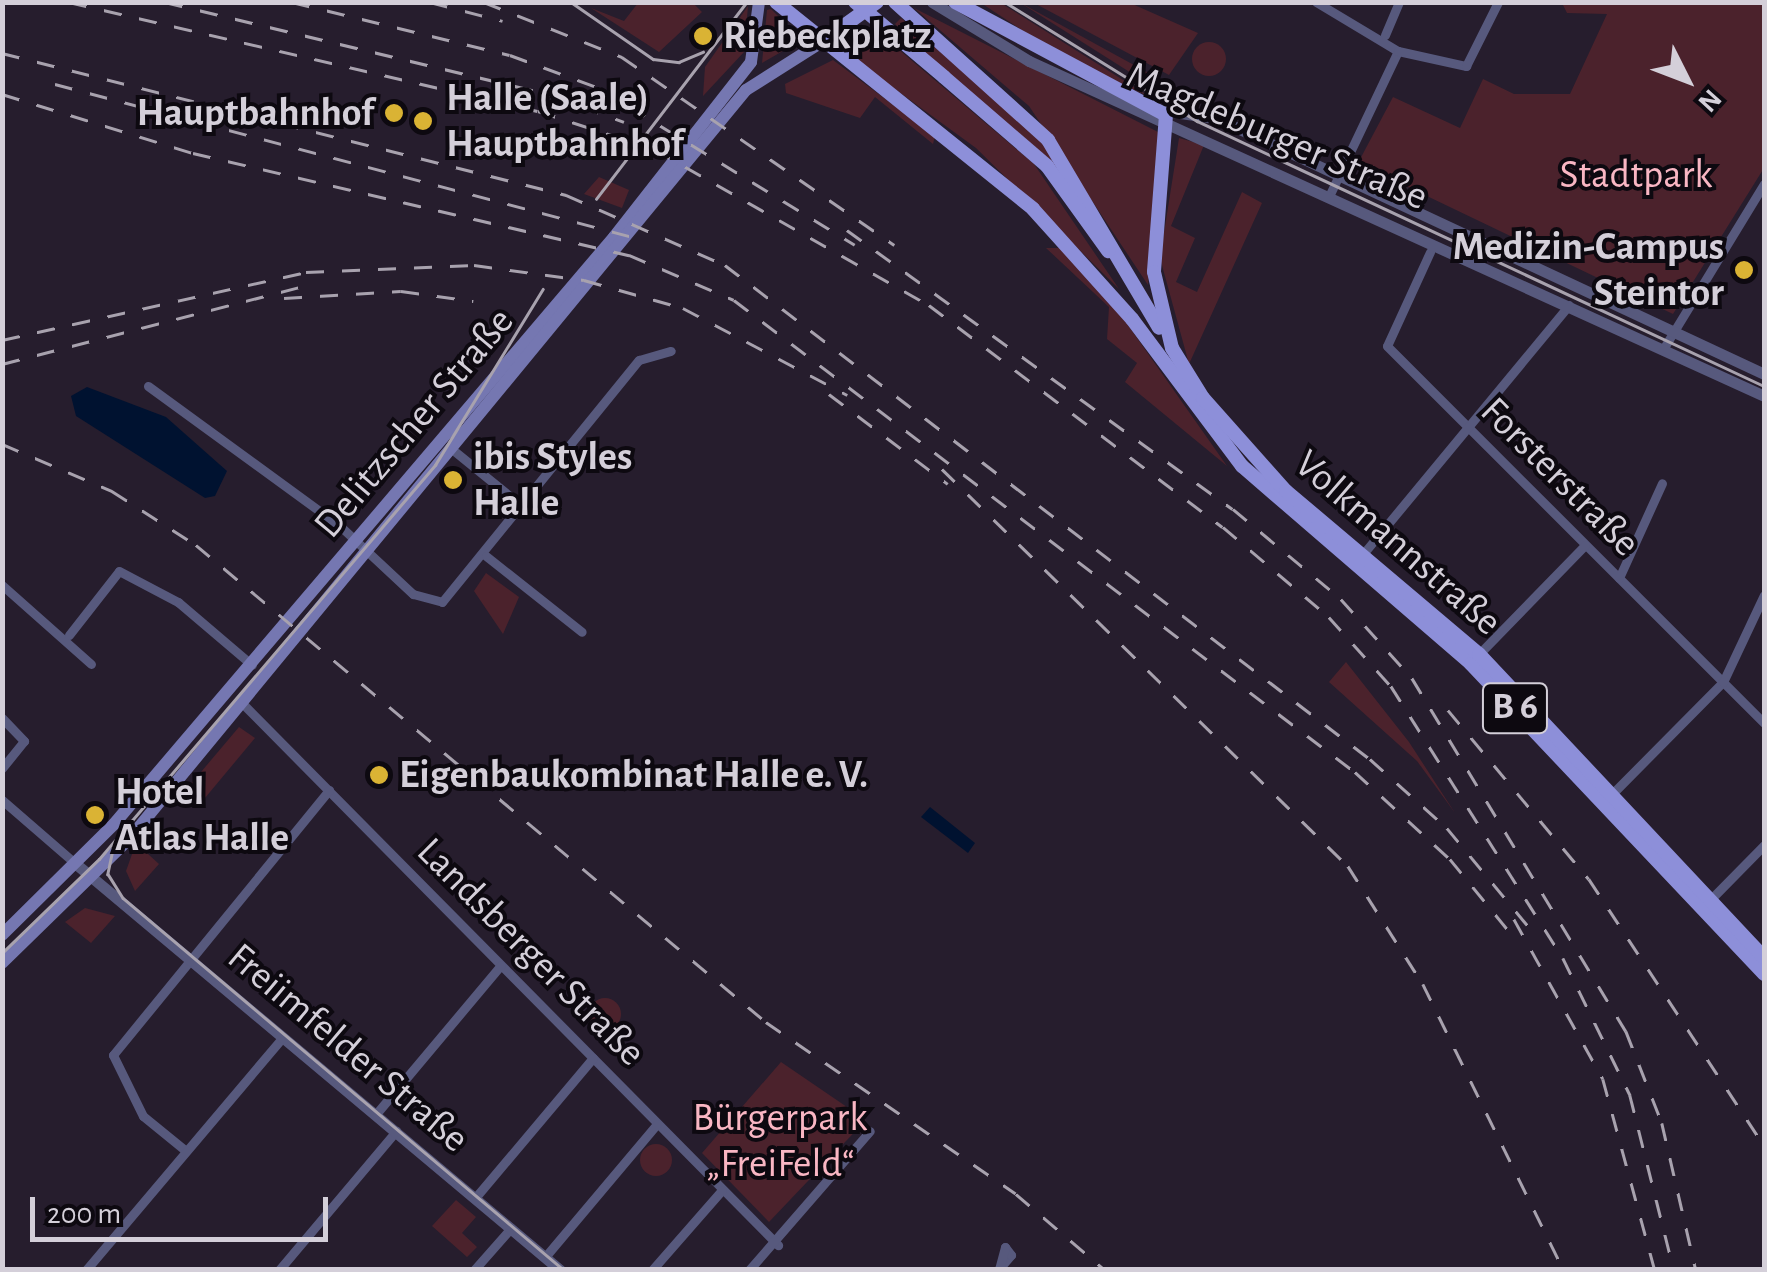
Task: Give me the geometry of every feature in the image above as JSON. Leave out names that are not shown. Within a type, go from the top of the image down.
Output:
[{"type":"main road","name":"Delitzscher Straße","points":[[2,935],[76,864],[357,543],[740,78],[759,44],[759,2]]},
{"type":"main road","points":[[776,2],[820,42],[968,148],[1167,354]]},
{"type":"main road","name":"B 6","points":[[856,2],[1066,187],[1167,354]]},
{"type":"main road","points":[[895,2],[961,56],[1068,167],[1167,354]]},
{"type":"main road","name":"Magdeburger Straße","points":[[955,2],[1158,110]]},
{"type":"main road","points":[[820,42],[878,4]]},
{"type":"main road","name":"Delitzscher Straße","points":[[2,964],[94,877],[368,553],[746,90],[820,42]]},
{"type":"main road","points":[[1158,110],[1170,124]]},
{"type":"main road","name":"Volkmannstraße","points":[[1170,124],[1153,248],[1167,354],[1242,466],[1471,664],[1764,974]]},
{"type":"main road","name":"Volkmannstraße","points":[[1167,354],[1249,456],[1479,654],[1707,903],[1764,957]]},
{"type":"street","name":"Magdeburger Straße","points":[[932,2],[1029,61],[1570,302],[1764,396]]},
{"type":"street","points":[[1316,2],[1384,35],[1398,50],[1466,66],[1498,2]]},
{"type":"street","points":[[1384,35],[1399,2]]},
{"type":"street","points":[[1329,196],[1398,50]]},
{"type":"street","name":"Magdeburger Straße","points":[[1158,110],[1199,112],[1764,374]]},
{"type":"street","points":[[1665,346],[1764,184]]},
{"type":"street","name":"Forsterstraße","points":[[1430,252],[1387,346],[1764,724]]},
{"type":"street","points":[[1363,554],[1470,430],[1570,302]]},
{"type":"street","points":[[148,386],[430,602],[455,592],[639,360],[671,351]]},
{"type":"street","points":[[453,450],[522,506]]},
{"type":"street","points":[[1619,578],[1662,483]]},
{"type":"street","points":[[1479,654],[1585,544]]},
{"type":"street","points":[[486,556],[582,632]]},
{"type":"street","points":[[68,635],[119,571],[178,602],[252,664]]},
{"type":"street","points":[[2,584],[68,635],[92,664]]},
{"type":"street","points":[[1610,796],[1723,682],[1764,594]]},
{"type":"street","name":"Landsberger Straße","points":[[240,702],[776,1243]]},
{"type":"street","points":[[2,718],[24,741],[2,768]]},
{"type":"street","points":[[186,1151],[142,1116],[112,1055],[329,790]]},
{"type":"street","points":[[2,800],[94,877]]},
{"type":"street","points":[[1707,903],[1764,845]]},
{"type":"street","name":"Freiimfelder Straße","points":[[94,877],[560,1270]]},
{"type":"street","points":[[376,1114],[501,965]]},
{"type":"street","points":[[86,1270],[284,1036]]},
{"type":"street","points":[[475,1198],[592,1058]]},
{"type":"street","points":[[546,1257],[658,1124]]},
{"type":"street","points":[[279,1270],[396,1131]]},
{"type":"street","points":[[749,1270],[870,1131]]},
{"type":"street","points":[[652,1270],[722,1190]]},
{"type":"street","points":[[474,1270],[511,1228]]},
{"type":"green space","points":[[1019,2],[1196,99],[1195,103],[1177,102]]},
{"type":"green space","points":[[638,3],[693,3],[702,12],[659,52],[591,8],[624,21]]},
{"type":"green space","points":[[981,3],[1001,3],[1150,97],[1064,58]]},
{"type":"green space","points":[[1034,3],[1130,3],[1198,33],[1169,75]]},
{"type":"green space","name":"Stadtpark","points":[[1562,3],[1764,3],[1764,168],[1673,314],[1358,163],[1393,97],[1460,128],[1483,79],[1514,94],[1570,94],[1607,14],[1567,13]]},
{"type":"green space","points":[[748,6],[744,52],[703,96],[705,67]]},
{"type":"green space","points":[[914,8],[1158,132],[1148,285],[1029,106]]},
{"type":"green space","points":[[771,9],[802,40],[762,63],[767,10]]},
{"type":"green space","points":[[901,18],[1040,138],[1087,212],[895,24]]},
{"type":"green space","points":[[884,37],[1034,164],[1119,289],[976,148],[844,52]]},
{"type":"green space","points":[[1209,42],[1221,47],[1226,59],[1221,71],[1209,76],[1197,71],[1192,59],[1197,47]]},
{"type":"green space","points":[[833,60],[935,136],[933,144],[875,97],[860,118],[786,93],[785,84]]},
{"type":"green space","points":[[1179,138],[1204,145],[1171,226],[1195,238],[1176,282],[1197,292],[1242,192],[1262,203],[1189,364],[1160,258]]},
{"type":"green space","points":[[599,177],[629,190],[622,208],[584,194]]},
{"type":"green space","points":[[1046,248],[1065,248],[1118,311],[1227,466],[1125,382],[1137,363],[1107,339],[1109,307]]},
{"type":"green space","points":[[486,573],[519,597],[503,634],[474,591]]},
{"type":"green space","points":[[1346,662],[1409,742],[1455,813],[1417,761],[1329,682]]},
{"type":"green space","points":[[239,727],[255,738],[205,798],[190,785]]},
{"type":"green space","points":[[136,843],[159,864],[135,891],[126,871]]},
{"type":"green space","points":[[85,908],[115,916],[91,943],[65,922]]},
{"type":"green space","points":[[605,998],[617,1002],[621,1014],[617,1026],[605,1030],[593,1026],[589,1014],[593,1002]]},
{"type":"green space","name":"Bürgerpark „FreiFeld“","points":[[781,1062],[866,1120],[769,1222],[702,1153]]},
{"type":"green space","points":[[656,1144],[667,1149],[672,1160],[667,1171],[656,1176],[645,1171],[640,1160],[645,1149]]},
{"type":"green space","points":[[456,1200],[476,1217],[462,1233],[477,1247],[467,1257],[432,1226]]},
{"type":"water","points":[[87,387],[166,417],[227,471],[215,496],[205,498],[76,416],[71,396]]},
{"type":"water","points":[[930,807],[975,843],[968,853],[921,817]]},
{"type":"tram line","points":[[571,2],[653,59],[679,62],[703,52]]},
{"type":"tram line","points":[[1005,2],[1197,121],[1764,386]]},
{"type":"tram line","points":[[596,199],[746,3]]},
{"type":"tram line","points":[[2,953],[99,859],[435,465],[543,289]]},
{"type":"tram line","points":[[114,845],[108,874],[123,898],[564,1270]]},
{"type":"railway","points":[[69,2],[538,111],[654,149],[929,305],[1223,527],[1329,617],[1391,686],[1563,958],[1630,1095],[1674,1270]]},
{"type":"railway","points":[[165,2],[548,94],[624,122]]},
{"type":"railway","points":[[292,2],[510,55],[599,88],[855,245]]},
{"type":"railway","points":[[430,2],[503,21]]},
{"type":"railway","points":[[484,2],[622,57],[895,245]]},
{"type":"railway","points":[[2,53],[566,195],[725,265],[1370,759],[1447,828],[1529,927]]},
{"type":"railway","points":[[55,84],[644,240]]},
{"type":"railway","points":[[2,94],[193,153],[629,255],[734,300],[1355,772],[1450,859],[1517,941]]},
{"type":"railway","points":[[847,230],[1233,509],[1341,599],[1412,678],[1626,1031],[1662,1123],[1696,1270]]},
{"type":"railway","points":[[2,340],[306,272],[474,265],[584,280],[683,308],[847,395]]},
{"type":"railway","points":[[2,364],[299,287]]},
{"type":"railway","points":[[284,298],[401,291],[473,301]]},
{"type":"railway","points":[[829,394],[948,484]]},
{"type":"railway","points":[[2,444],[112,491],[196,545],[766,1022],[1016,1194],[1105,1270]]},
{"type":"railway","points":[[942,469],[1348,866],[1423,984],[1564,1270]]},
{"type":"railway","points":[[1448,710],[1589,879],[1764,1145]]},
{"type":"railway","points":[[1514,919],[1603,1079],[1655,1270]]},
{"type":"place","name":"Riebeckplatz","points":[[703,36]]},
{"type":"place","name":"Hauptbahnhof","points":[[394,113]]},
{"type":"place","name":"Halle (Saale) Hauptbahnhof","points":[[423,121]]},
{"type":"place","name":"Medizin-Campus Steintor","points":[[1744,270]]},
{"type":"place","name":"ibis Styles Halle","points":[[453,480]]},
{"type":"place","name":"Eigenbaukombinat Halle e. V.","points":[[379,775]]},
{"type":"place","name":"Hotel Atlas Halle","points":[[95,815]]}]
